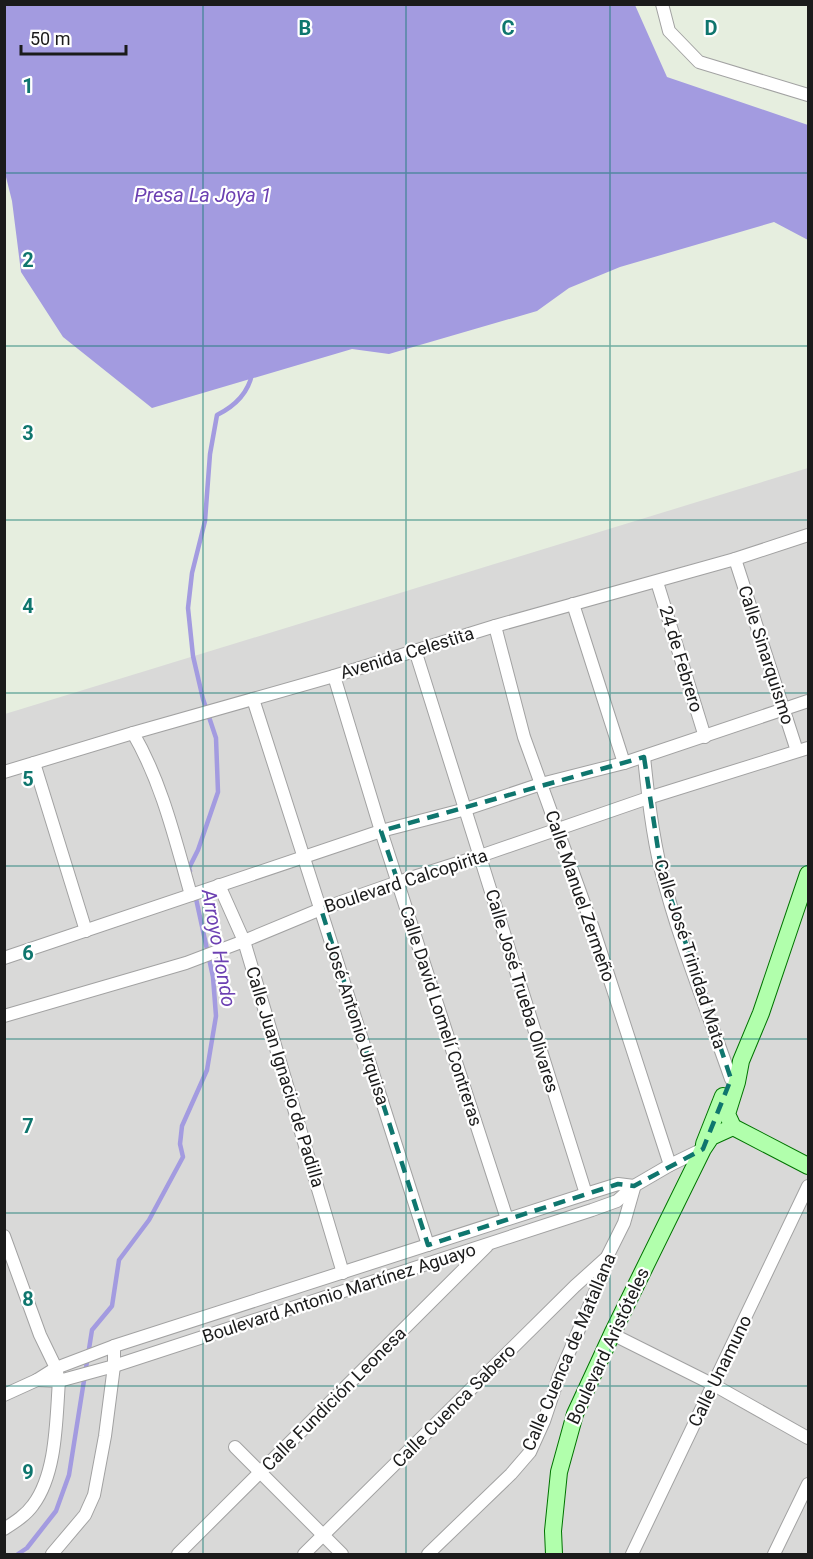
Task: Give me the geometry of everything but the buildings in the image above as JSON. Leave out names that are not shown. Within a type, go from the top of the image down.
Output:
[{"type":"street","points":[[662,4],[669,31],[699,62],[808,95]]},
{"type":"street","name":"Avenida Celestita","points":[[4,772],[495,626],[657,582],[808,535]]},
{"type":"street","name":"Calle Sinarquismo","points":[[735,559],[784,709],[803,750]]},
{"type":"street","name":"24 de Febrero","points":[[657,582],[705,737]]},
{"type":"street","points":[[573,604],[624,763]]},
{"type":"street","name":"Calle Manuel Zermeño","points":[[495,626],[524,737],[593,928],[670,1165]]},
{"type":"street","name":"Calle José Trueba Olivares","points":[[415,650],[586,1194]]},
{"type":"street","name":"Calle David Lomelí Contreras","points":[[334,675],[381,831],[507,1219]]},
{"type":"street","name":"José Antonio Urquisa","points":[[254,699],[428,1245]]},
{"type":"street","points":[[4,958],[381,831],[644,757],[808,701]]},
{"type":"street","points":[[133,733],[147,757],[163,797],[193,895]]},
{"type":"street","name":"Boulevard Calcopirita","points":[[4,1016],[186,963],[321,909],[398,882],[648,798],[803,750]]},
{"type":"street","name":"Calle José Trinidad Mata","points":[[644,757],[648,798],[661,868],[672,909],[731,1079]]},
{"type":"street","points":[[34,763],[86,932]]},
{"type":"street","name":"Boulevard Aristóteles","points":[[703,1149],[706,1136],[761,1013],[808,874]]},
{"type":"street","name":"Calle Juan Ignacio de Padilla","points":[[213,887],[244,941],[343,1273]]},
{"type":"street","name":"Boulevard Aristóteles","points":[[554,1554],[553,1531],[556,1497],[564,1449],[575,1414],[703,1149],[711,1137],[733,1127],[726,1114],[737,1082],[741,1061]]},
{"type":"street","points":[[733,1127],[808,1166]]},
{"type":"street","name":"Boulevard Antonio Martínez Aguayo","points":[[37,1380],[58,1381],[114,1366],[617,1201],[634,1186],[703,1149]]},
{"type":"street","name":"Boulevard Antonio Martínez Aguayo","points":[[4,1395],[37,1380],[56,1368],[114,1346],[618,1184],[634,1186]]},
{"type":"street","name":"Calle Cuenca de Matallana","points":[[428,1554],[511,1474],[530,1452],[595,1292],[606,1259],[624,1223],[634,1186]]},
{"type":"street","name":"Calle Unamuno","points":[[632,1554],[808,1186]]},
{"type":"street","points":[[4,1236],[40,1335],[56,1368],[58,1381],[51,1462],[41,1492],[33,1505],[4,1529]]},
{"type":"street","name":"Calle Fundición Leonesa","points":[[178,1554],[490,1244]]},
{"type":"street","name":"Calle Cuenca Sabero","points":[[304,1554],[575,1286],[606,1259]]},
{"type":"street","points":[[612,1334],[714,1385],[808,1438]]},
{"type":"street","points":[[52,1554],[85,1515],[94,1496],[100,1470],[114,1366],[114,1346]]},
{"type":"street","points":[[235,1447],[342,1554]]},
{"type":"street","points":[[774,1554],[808,1484]]},
{"type":"highlighted area","points":[[644,757],[661,869],[731,1079],[703,1149],[634,1186],[618,1184],[428,1245],[321,909],[398,882],[381,831]]},
{"type":"shaded area","points":[[808,468],[808,1554],[5,1554],[5,714]]},
{"type":"water","name":"Presa La Joya 1","points":[[4,5],[635,5],[667,77],[808,125],[808,240],[774,222],[620,267],[569,288],[537,311],[389,354],[352,349],[152,408],[63,337],[21,272],[12,201],[5,173]]},
{"type":"waterway","name":"Arroyo Hondo","points":[[190,871],[189,868],[198,850],[218,792],[216,738],[203,699],[193,656],[188,608],[192,573],[205,521],[210,454],[217,415],[240,399],[252,374]]},
{"type":"waterway","name":"Arroyo Hondo","points":[[18,1554],[27,1548],[56,1511],[69,1475],[92,1330],[112,1306],[119,1260],[149,1220],[183,1157],[180,1144],[182,1126],[207,1070],[216,1016],[213,977],[195,894]]}]
